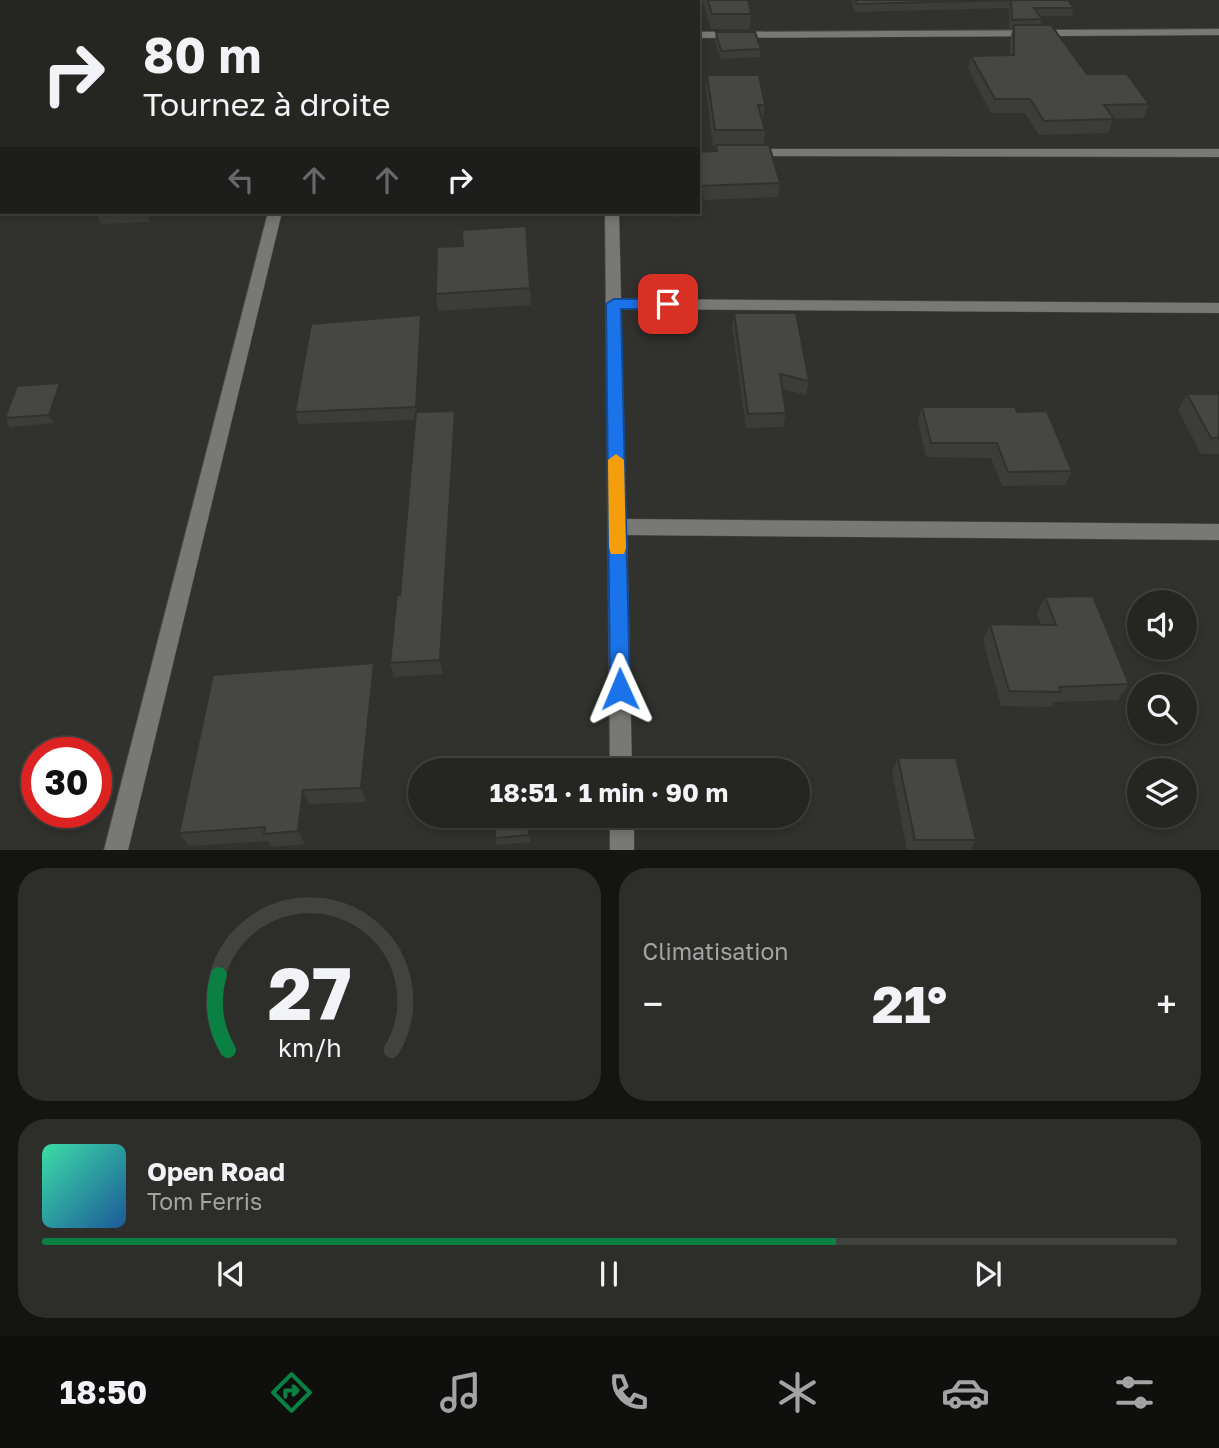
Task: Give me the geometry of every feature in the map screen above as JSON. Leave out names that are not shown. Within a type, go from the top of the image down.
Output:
[{"type":"street","points":[[700,36],[1219,32]]},
{"type":"street","points":[[740,153],[1219,153]]},
{"type":"street","points":[[116,849],[275,214]]},
{"type":"street","points":[[612,214],[621,758]]},
{"type":"street","points":[[614,304],[1219,308]]},
{"type":"street","points":[[617,527],[1219,531]]},
{"type":"street","points":[[622,828],[622,849]]},
{"type":"building","points":[[708,0],[748,0],[751,14],[712,14]]},
{"type":"building","points":[[855,0],[1011,0],[857,4]]},
{"type":"building","points":[[1011,0],[1068,0],[1074,8],[1034,8],[1042,19],[1012,20]]},
{"type":"building","points":[[1014,25],[1051,25],[1087,74],[1127,74],[1149,104],[1104,105],[1114,119],[1044,121],[1030,99],[995,99],[971,56],[1014,55]]},
{"type":"building","points":[[716,32],[755,32],[761,49],[721,51]]},
{"type":"building","points":[[707,75],[759,75],[765,105],[758,105],[765,130],[715,130]]},
{"type":"building","points":[[716,145],[769,145],[780,183],[700,186],[700,152],[717,151]]},
{"type":"building","points":[[526,226],[530,288],[436,294],[437,247],[463,246],[462,230]]},
{"type":"building","points":[[734,313],[796,313],[809,381],[780,374],[786,413],[748,414]]},
{"type":"building","points":[[421,315],[416,407],[295,412],[311,324]]},
{"type":"building","points":[[60,383],[49,415],[5,418],[17,386]]},
{"type":"building","points":[[1187,394],[1219,394],[1219,438],[1211,438]]},
{"type":"building","points":[[922,407],[1015,407],[1017,412],[1047,411],[1072,471],[1008,472],[997,443],[931,443]]},
{"type":"building","points":[[455,411],[440,660],[390,663],[397,595],[400,595],[416,412]]},
{"type":"building","points":[[1093,596],[1127,684],[1059,687],[1060,692],[1009,691],[990,624],[1056,625],[1045,597]]},
{"type":"building","points":[[374,663],[361,788],[303,790],[298,831],[264,834],[265,827],[179,833],[213,675]]},
{"type":"building","points":[[898,758],[956,758],[976,840],[915,840]]},
{"type":"building","points":[[495,828],[529,828],[529,835],[495,838]]},
{"type":"slow traffic","points":[[616,460],[618,548]]},
{"type":"route","points":[[620,689],[614,304],[668,304]]}]
